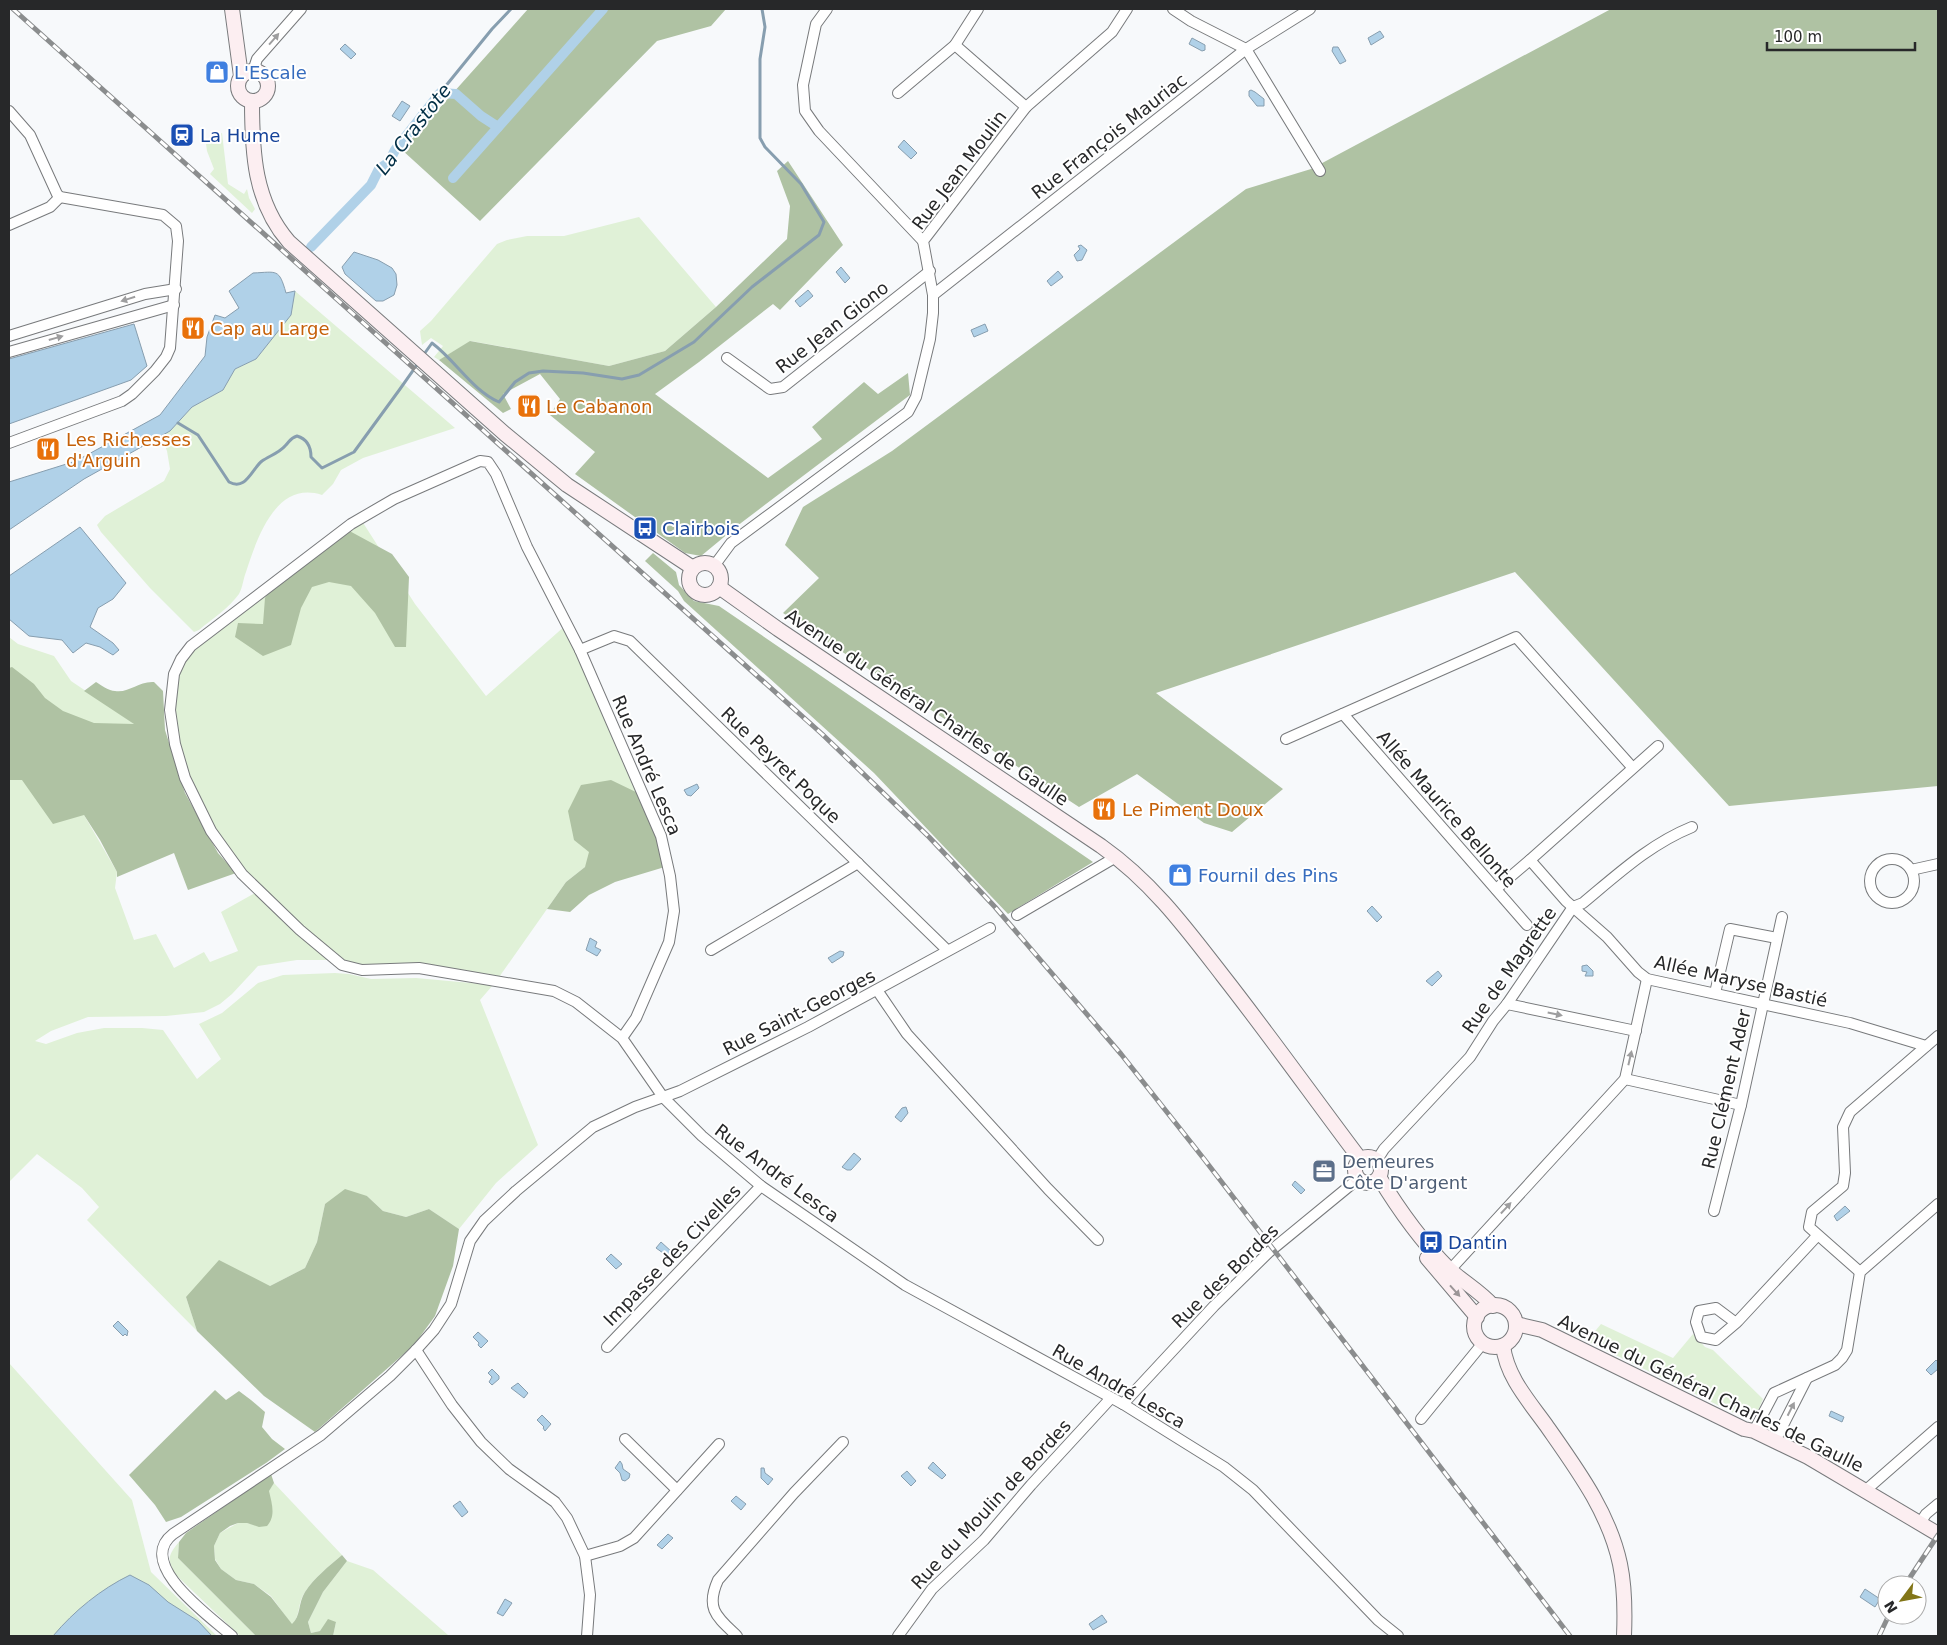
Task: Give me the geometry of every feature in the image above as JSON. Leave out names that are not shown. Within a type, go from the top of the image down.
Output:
[{"type":"main road","points":[[232,9],[249,73]]},
{"type":"main road","points":[[239,9],[242,50],[249,73]]},
{"type":"main road","points":[[258,72],[265,79],[267,88],[261,98],[252,101],[244,98],[238,85],[249,73],[258,72]]},
{"type":"main road","points":[[252,101],[254,146],[263,200],[273,220],[284,235],[505,434],[567,485],[693,568]]},
{"type":"main road","points":[[702,563],[714,566],[721,577],[719,587],[711,593],[701,594],[696,592],[690,583],[693,568],[702,563]]},
{"type":"main road","name":"Avenue du Général Charles de Gaulle","points":[[719,587],[778,629],[1116,857],[1148,884],[1181,921],[1262,1026],[1360,1160]]},
{"type":"main road","points":[[1368,1157],[1377,1160],[1381,1166],[1376,1180],[1365,1183],[1358,1179],[1355,1167],[1360,1160],[1368,1157]]},
{"type":"main road","points":[[1376,1180],[1420,1236],[1450,1270],[1486,1298],[1493,1306]]},
{"type":"main road","points":[[1376,1180],[1424,1255],[1477,1317]]},
{"type":"main road","points":[[1493,1306],[1505,1308],[1510,1312],[1516,1324],[1513,1337],[1503,1346],[1496,1347],[1483,1343],[1476,1334],[1475,1323],[1477,1317],[1481,1312],[1493,1306]]},
{"type":"main road","name":"Avenue du Général Charles de Gaulle","points":[[1516,1324],[1542,1330],[1744,1429],[1754,1431],[1808,1457],[1938,1534]]},
{"type":"main road","points":[[1503,1346],[1510,1373],[1590,1490],[1609,1529],[1620,1565],[1625,1602],[1624,1636]]},
{"type":"street","points":[[249,73],[257,59],[301,9]]},
{"type":"street","points":[[827,9],[816,24],[803,86],[805,111],[819,131],[923,241]]},
{"type":"street","points":[[898,93],[954,45],[978,9]]},
{"type":"street","name":"Rue Jean Moulin","points":[[714,566],[731,543],[908,412],[916,397],[930,339],[933,295],[923,241],[1026,108],[1112,32],[1127,9]]},
{"type":"street","points":[[1173,9],[1190,22],[1246,49],[1320,171]]},
{"type":"street","name":"Rue François Mauriac","points":[[933,295],[1246,49],[1310,9]]},
{"type":"street","points":[[954,45],[1026,108]]},
{"type":"street","points":[[9,111],[30,135],[60,197],[154,212],[167,217],[176,226],[178,235],[172,339],[166,357],[155,371],[132,394],[111,406],[9,443]]},
{"type":"street","points":[[9,225],[50,207],[60,197]]},
{"type":"street","name":"Rue Jean Giono","points":[[727,358],[770,389],[783,388],[930,271]]},
{"type":"street","points":[[9,336],[145,294],[176,289]]},
{"type":"street","points":[[9,352],[174,308]]},
{"type":"street","name":"Rue André Lesca","points":[[622,1038],[636,1018],[669,942],[674,911],[661,836],[580,650],[527,546],[496,474],[486,460],[480,461],[394,499],[351,524],[192,646],[177,666],[173,680],[170,710],[175,744],[185,778],[210,831],[242,874],[300,930],[342,965],[362,970],[419,968],[554,991],[576,1002],[622,1038],[663,1097],[702,1136],[761,1186],[905,1284],[1123,1404],[1224,1467],[1253,1490],[1378,1620],[1398,1636]]},
{"type":"street","name":"Rue Peyret Poque","points":[[580,650],[614,636],[630,641],[948,950]]},
{"type":"street","points":[[1286,739],[1516,637],[1632,767]]},
{"type":"street","name":"Allée Maurice Bellonte","points":[[1343,714],[1527,925]]},
{"type":"street","points":[[1496,889],[1658,746]]},
{"type":"street","name":"Rue de Magrette","points":[[1377,1160],[1384,1149],[1460,1068],[1573,908],[1582,903],[1650,848],[1671,835],[1692,827]]},
{"type":"street","points":[[1017,915],[1116,857]]},
{"type":"street","name":"Allée Maryse Bastié","points":[[1530,860],[1573,908],[1607,937],[1638,972],[1647,979],[1850,1023],[1926,1046]]},
{"type":"street","points":[[1885,860],[1900,860],[1912,870],[1914,876],[1913,890],[1904,901],[1890,904],[1877,898],[1872,892],[1870,885],[1873,870],[1885,860]]},
{"type":"street","points":[[711,950],[858,863]]},
{"type":"street","points":[[1912,870],[1938,864]]},
{"type":"street","name":"Rue Clément Ader","points":[[1714,1210],[1741,1105],[1782,917]]},
{"type":"street","name":"Rue Saint-Georges","points":[[232,1636],[171,1579],[162,1560],[165,1543],[173,1534],[321,1435],[390,1376],[416,1350],[434,1330],[451,1304],[470,1241],[489,1216],[593,1127],[635,1106],[663,1097],[714,1074],[877,990],[990,928]]},
{"type":"street","points":[[1715,993],[1730,929],[1777,938]]},
{"type":"street","points":[[1450,1270],[1625,1078],[1647,979]]},
{"type":"street","points":[[877,990],[908,1034],[1048,1189],[1098,1240]]},
{"type":"street","points":[[1507,1004],[1636,1031]]},
{"type":"street","points":[[1860,1272],[1809,1227],[1812,1212],[1843,1186],[1845,1173],[1843,1128],[1850,1112],[1938,1036]]},
{"type":"street","points":[[1625,1078],[1741,1105]]},
{"type":"street","name":"Rue des Bordes","points":[[1123,1404],[1214,1306],[1269,1252],[1358,1179]]},
{"type":"street","name":"Impasse des Civelles","points":[[607,1347],[761,1186]]},
{"type":"street","points":[[1754,1431],[1774,1393],[1835,1365],[1842,1358],[1847,1350],[1860,1272],[1938,1204]]},
{"type":"street","points":[[1736,1323],[1817,1236]]},
{"type":"street","points":[[1421,1419],[1483,1343]]},
{"type":"street","points":[[416,1350],[452,1405],[482,1442],[509,1469],[555,1502],[567,1518],[585,1556],[590,1595],[587,1636]]},
{"type":"street","points":[[1775,1441],[1807,1378]]},
{"type":"street","name":"Rue du Moulin de Bordes","points":[[898,1636],[932,1588],[984,1540],[1031,1485],[1112,1398]]},
{"type":"street","points":[[1866,1490],[1938,1428]]},
{"type":"street","points":[[625,1439],[677,1490]]},
{"type":"street","points":[[738,1636],[718,1618],[713,1610],[713,1591],[718,1580],[794,1493],[843,1442]]},
{"type":"street","points":[[585,1556],[620,1546],[634,1538],[719,1444]]},
{"type":"street","points":[[1920,1523],[1926,1514],[1938,1504]]},
{"type":"green space","points":[[528,9],[726,9],[711,26],[657,41],[480,221],[402,150]]},
{"type":"green space","points":[[1611,9],[1938,9],[1938,786],[1729,806],[1515,572],[1156,693],[1283,789],[1232,832],[1204,823],[1137,774],[1079,807],[783,613],[819,578],[785,545],[803,507],[892,451],[1246,189],[1311,169]]},
{"type":"green space","points":[[222,133],[228,184],[244,194],[247,189],[255,209],[252,213],[210,174],[214,169],[206,144]]},
{"type":"green space","points":[[788,161],[843,245],[780,310],[773,304],[655,394],[768,478],[822,439],[812,427],[864,382],[878,394],[908,373],[910,395],[741,523],[701,556],[685,553],[575,474],[595,452],[550,415],[560,399],[540,374],[503,394],[511,409],[503,413],[439,360],[470,341],[609,366],[665,351],[716,307],[787,239],[790,206],[777,171]]},
{"type":"green space","points":[[639,217],[716,307],[665,351],[609,366],[471,341],[439,360],[434,357],[443,346],[431,338],[422,345],[420,331],[431,321],[497,244],[527,236],[564,236]]},
{"type":"green space","points":[[295,291],[455,428],[363,458],[341,470],[333,484],[322,495],[306,493],[292,496],[281,504],[271,515],[256,544],[239,594],[220,613],[194,632],[150,588],[97,525],[105,516],[164,481],[170,469],[167,451],[161,436],[170,431],[192,407],[223,390],[235,369],[256,359],[291,315]]},
{"type":"green space","points":[[360,518],[415,604],[486,696],[566,625],[661,836],[585,867],[566,882],[497,980],[342,965],[242,874],[185,778],[171,698],[181,659]]},
{"type":"green space","points":[[344,528],[392,554],[409,577],[406,647],[395,647],[375,613],[351,586],[329,582],[312,587],[301,608],[291,645],[263,656],[235,637],[238,623],[263,624],[265,598],[277,580]]},
{"type":"green space","points":[[653,553],[676,572],[679,585],[694,601],[719,606],[1093,862],[1008,914],[874,773],[684,601],[678,591],[645,561]]},
{"type":"green space","points":[[9,637],[18,644],[54,656],[71,681],[135,724],[84,815],[117,872],[115,888],[134,940],[156,934],[174,968],[204,952],[210,962],[238,951],[221,912],[255,893],[328,960],[297,960],[258,966],[232,994],[220,1004],[204,1012],[166,1016],[88,1017],[51,1031],[35,1041],[46,1044],[77,1033],[104,1028],[163,1030],[197,1079],[221,1059],[199,1024],[222,1013],[258,983],[283,975],[335,973],[371,979],[416,978],[493,985],[480,1000],[538,1145],[496,1183],[459,1229],[429,1209],[406,1217],[383,1211],[367,1196],[325,1204],[317,1242],[305,1268],[270,1286],[186,1297],[197,1331],[87,1220],[99,1207],[82,1188],[37,1154],[9,1182]]},
{"type":"green space","points":[[12,667],[34,684],[45,698],[63,711],[94,723],[134,724],[84,691],[96,682],[110,690],[120,691],[143,683],[154,682],[163,691],[165,730],[185,793],[218,853],[236,873],[188,890],[174,853],[117,877],[117,872],[100,840],[84,815],[53,824],[22,780],[9,780],[9,668]]},
{"type":"green space","points":[[611,780],[640,794],[668,866],[615,882],[589,895],[570,912],[547,909],[566,882],[585,867],[589,852],[574,840],[568,811],[581,785]]},
{"type":"green space","points":[[345,1189],[367,1196],[383,1211],[406,1217],[429,1209],[459,1229],[453,1266],[435,1316],[414,1345],[315,1432],[264,1396],[197,1331],[186,1297],[219,1260],[270,1286],[305,1268],[317,1242],[325,1204]]},
{"type":"green space","points":[[1601,1324],[1673,1358],[1693,1334],[1705,1347],[1713,1350],[1763,1399],[1757,1413],[1750,1418],[1742,1417],[1587,1341]]},
{"type":"green space","points":[[9,1363],[132,1500],[151,1572],[217,1636],[9,1636]]},
{"type":"green space","points":[[215,1390],[226,1400],[239,1391],[251,1400],[265,1412],[262,1427],[272,1439],[285,1449],[181,1517],[166,1522],[155,1505],[129,1475]]},
{"type":"green space","points":[[271,1474],[274,1483],[269,1491],[272,1510],[270,1522],[267,1526],[259,1527],[247,1523],[238,1523],[230,1526],[220,1533],[214,1546],[215,1560],[221,1569],[236,1580],[254,1584],[271,1597],[292,1624],[297,1617],[303,1596],[309,1587],[322,1572],[342,1555],[347,1561],[323,1592],[308,1622],[311,1633],[320,1631],[328,1619],[336,1622],[333,1636],[256,1636],[178,1558],[179,1542],[186,1533]]},
{"type":"green space","points":[[274,1483],[342,1555],[322,1572],[309,1587],[301,1600],[297,1617],[292,1625],[271,1596],[254,1584],[236,1580],[221,1569],[215,1559],[214,1546],[220,1533],[238,1523],[259,1526],[272,1507],[268,1491]]},
{"type":"green space","points":[[179,1542],[178,1558],[256,1636],[240,1636],[175,1574],[170,1557]]},
{"type":"green space","points":[[347,1561],[373,1570],[448,1635],[333,1636],[336,1622],[320,1631],[311,1633],[308,1622],[323,1592]]},
{"type":"water","points":[[1380,31],[1384,37],[1371,45],[1368,38]]},
{"type":"water","points":[[1192,38],[1205,45],[1205,50],[1202,51],[1189,44]]},
{"type":"water","points":[[345,44],[356,54],[351,59],[340,49]]},
{"type":"water","points":[[1333,47],[1338,47],[1346,61],[1340,64],[1332,51]]},
{"type":"water","points":[[1251,90],[1264,99],[1264,106],[1257,106],[1249,96],[1249,91]]},
{"type":"water","points":[[402,101],[410,106],[400,121],[392,116]]},
{"type":"water","points":[[904,140],[917,153],[911,159],[898,147]]},
{"type":"water","points":[[1081,245],[1087,250],[1082,260],[1077,261],[1074,255],[1080,249],[1078,246]]},
{"type":"water","points":[[354,252],[378,260],[392,268],[396,274],[397,285],[394,295],[383,301],[376,301],[345,274],[342,267]]},
{"type":"water","points":[[841,267],[850,278],[845,283],[836,272]]},
{"type":"water","points":[[1058,271],[1063,277],[1051,286],[1047,281]]},
{"type":"water","points":[[253,273],[276,273],[281,279],[286,293],[295,291],[291,315],[256,359],[235,369],[223,390],[192,407],[170,431],[84,479],[9,530],[9,482],[76,461],[160,415],[205,356],[207,337],[215,315],[225,318],[239,308],[229,291]]},
{"type":"water","points":[[808,290],[813,296],[800,307],[795,301]]},
{"type":"water","points":[[134,324],[147,366],[131,380],[9,424],[9,359]]},
{"type":"water","points":[[985,324],[988,331],[974,337],[971,330]]},
{"type":"water","points":[[80,527],[126,583],[113,599],[98,608],[90,627],[113,643],[119,650],[113,655],[100,647],[86,643],[73,653],[62,640],[29,636],[9,619],[9,576]]},
{"type":"water","points":[[697,784],[699,788],[691,796],[687,795],[684,790]]},
{"type":"water","points":[[1372,906],[1382,917],[1377,922],[1367,911]]},
{"type":"water","points":[[590,938],[597,942],[595,947],[601,950],[597,956],[586,950]]},
{"type":"water","points":[[840,951],[844,952],[843,956],[832,963],[828,958]]},
{"type":"water","points":[[1587,965],[1593,971],[1593,976],[1585,976],[1587,972],[1582,971],[1582,966]]},
{"type":"water","points":[[1438,971],[1442,976],[1432,986],[1426,981]]},
{"type":"water","points":[[906,1107],[908,1113],[901,1122],[895,1117],[902,1108]]},
{"type":"water","points":[[854,1153],[861,1159],[851,1170],[842,1167]]},
{"type":"water","points":[[1295,1181],[1305,1190],[1301,1194],[1292,1185]]},
{"type":"water","points":[[1845,1206],[1850,1211],[1837,1221],[1834,1216]]},
{"type":"water","points":[[661,1242],[672,1252],[673,1254],[670,1258],[656,1248]]},
{"type":"water","points":[[611,1254],[622,1264],[616,1269],[606,1259]]},
{"type":"water","points":[[118,1321],[128,1331],[127,1336],[125,1334],[123,1336],[113,1326]]},
{"type":"water","points":[[478,1332],[488,1341],[481,1348],[473,1337]]},
{"type":"water","points":[[1936,1360],[1938,1362],[1938,1369],[1931,1375],[1926,1370]]},
{"type":"water","points":[[492,1369],[499,1376],[499,1379],[492,1385],[489,1382],[492,1377],[488,1373]]},
{"type":"water","points":[[518,1383],[528,1393],[524,1398],[511,1388]]},
{"type":"water","points":[[1831,1411],[1844,1417],[1842,1422],[1829,1416]]},
{"type":"water","points":[[542,1415],[551,1424],[545,1431],[544,1427],[537,1420]]},
{"type":"water","points":[[620,1461],[623,1469],[630,1474],[629,1478],[625,1481],[622,1480],[620,1473],[615,1468]]},
{"type":"water","points":[[933,1462],[946,1475],[942,1479],[928,1468]]},
{"type":"water","points":[[761,1468],[764,1468],[765,1473],[773,1479],[768,1485],[761,1478]]},
{"type":"water","points":[[907,1471],[916,1481],[911,1486],[901,1476]]},
{"type":"water","points":[[736,1496],[746,1504],[741,1510],[731,1501]]},
{"type":"water","points":[[460,1501],[468,1512],[462,1517],[453,1506]]},
{"type":"water","points":[[668,1534],[673,1538],[662,1549],[657,1545]]},
{"type":"water","points":[[130,1575],[149,1585],[168,1602],[198,1621],[212,1636],[53,1636],[88,1601]]},
{"type":"water","points":[[1865,1589],[1877,1597],[1877,1604],[1875,1607],[1860,1597]]},
{"type":"water","points":[[505,1599],[512,1603],[503,1616],[497,1613]]},
{"type":"water","points":[[1102,1615],[1107,1622],[1093,1630],[1089,1624]]},
{"type":"waterway","name":"La Crastote","points":[[440,93],[492,29],[511,9]]},
{"type":"waterway","points":[[453,178],[603,9]]},
{"type":"waterway","points":[[422,357],[432,343],[472,383],[489,397],[499,402],[515,382],[529,373],[543,371],[583,373],[622,379],[639,375],[694,342],[752,287],[819,235],[824,222],[801,184],[765,147],[760,138],[760,59],[765,27],[762,9]]},
{"type":"waterway","name":"La Crastote","points":[[311,247],[371,185],[379,169],[389,162],[395,150],[440,93],[456,94],[481,116],[498,127]]},
{"type":"waterway","points":[[178,423],[198,435],[229,482],[235,484],[244,482],[262,461],[280,451],[291,439],[297,436],[308,444],[311,457],[322,468],[354,452],[419,362]]},
{"type":"railway","points":[[13,9],[822,734],[929,837],[995,907],[1121,1054],[1204,1159],[1570,1636]]},
{"type":"railway","points":[[1912,1575],[1938,1535]]},
{"type":"railway","points":[[1879,1636],[1884,1625]]},
{"type":"place","name":"L'Escale","points":[[217,72]]},
{"type":"place","name":"La Hume","points":[[182,135]]},
{"type":"place","name":"Cap au Large","points":[[193,328]]},
{"type":"place","name":"Le Cabanon","points":[[529,406]]},
{"type":"place","name":"Les Richesses d'Arguin","points":[[48,449]]},
{"type":"place","name":"Clairbois","points":[[645,528]]},
{"type":"place","name":"Le Piment Doux","points":[[1104,809]]},
{"type":"place","name":"Fournil des Pins","points":[[1180,875]]},
{"type":"place","name":"Demeures Côte D'argent","points":[[1324,1171]]},
{"type":"place","name":"Dantin","points":[[1431,1242]]}]
